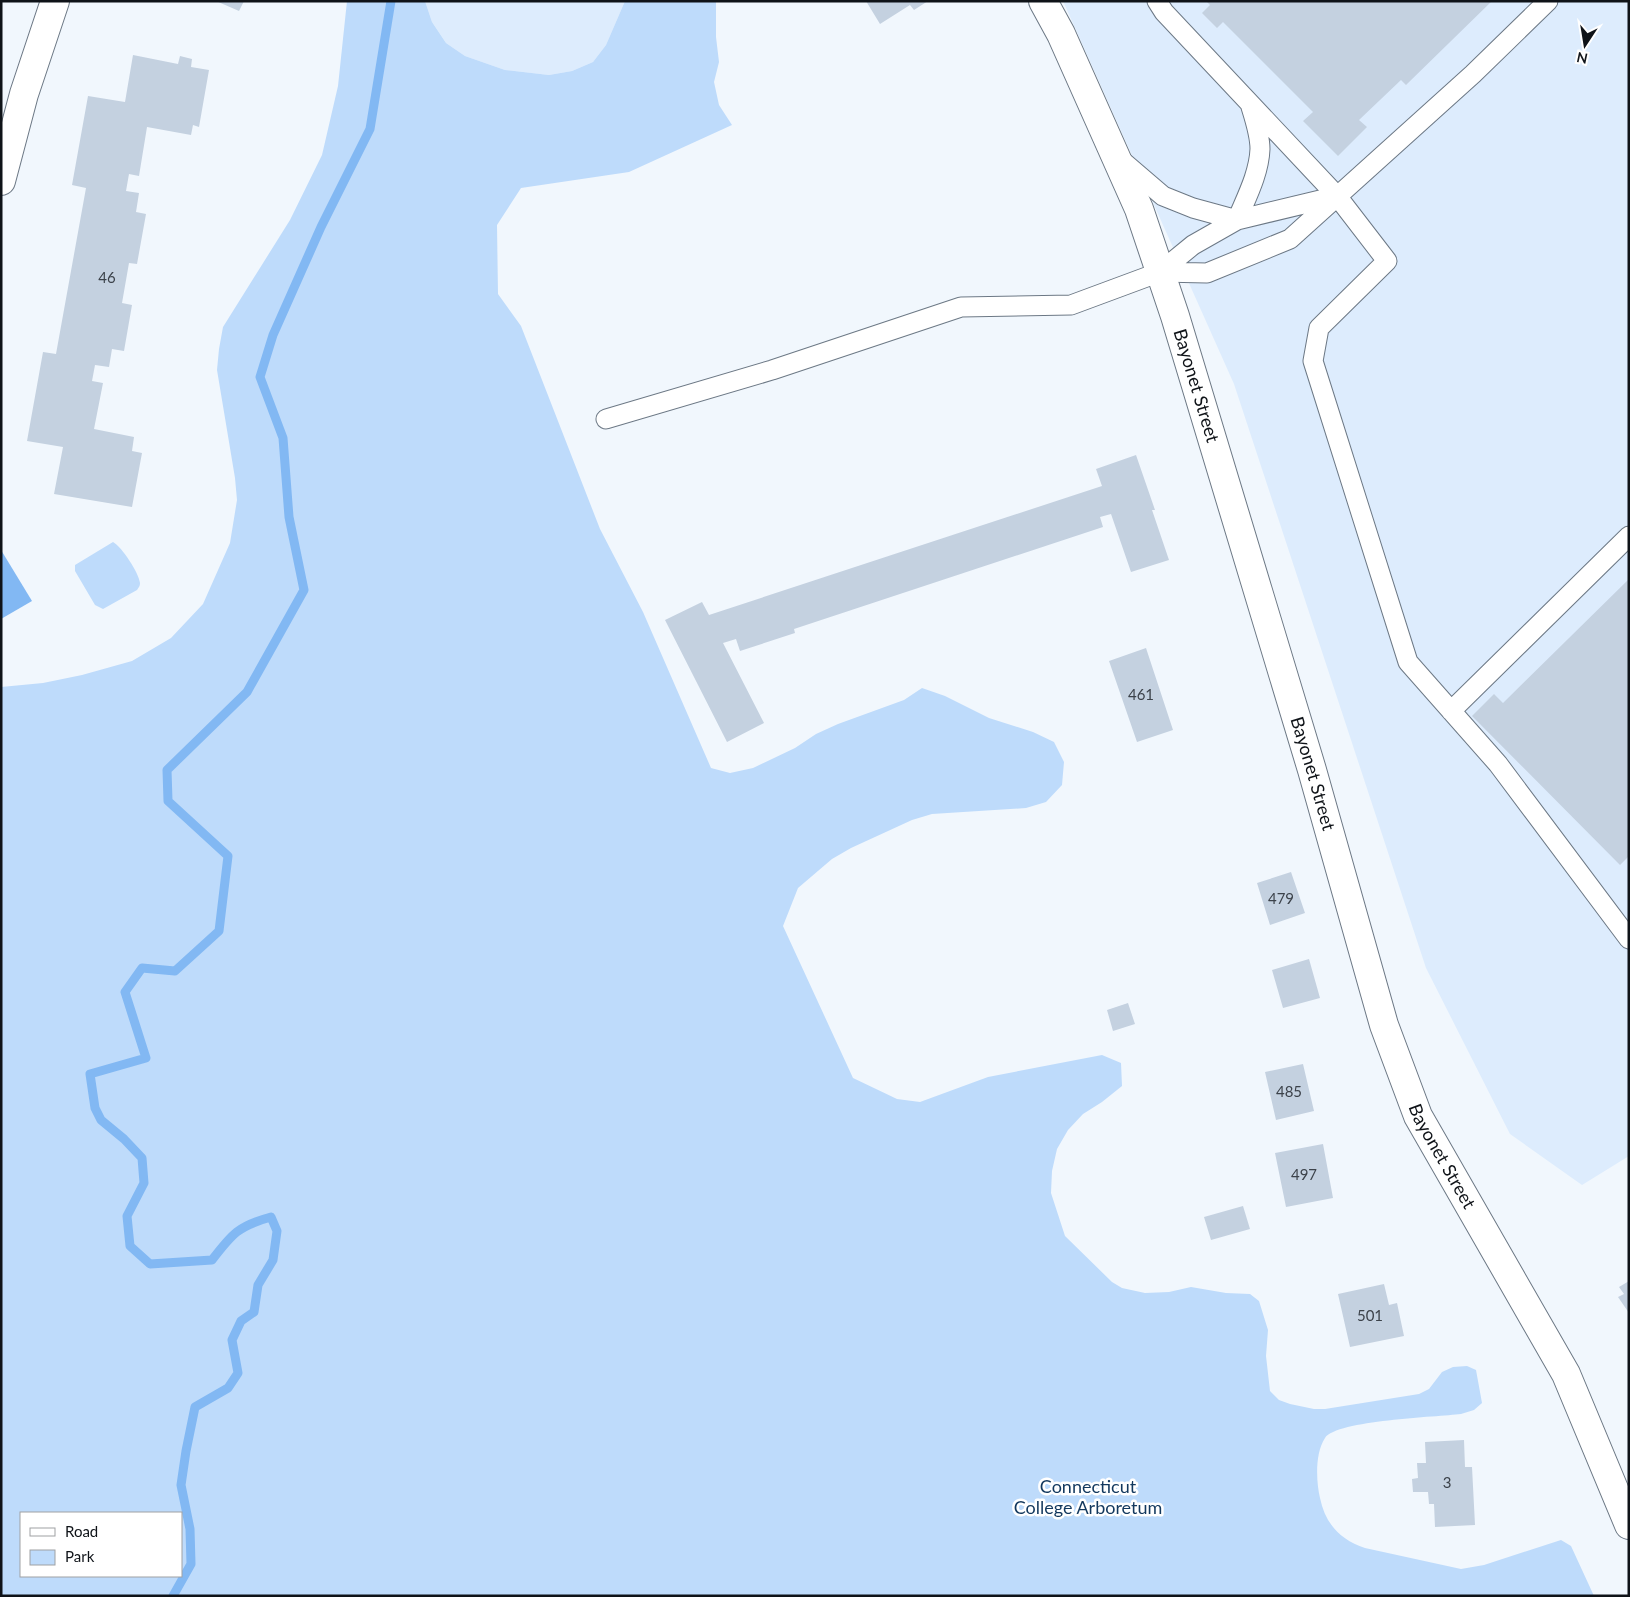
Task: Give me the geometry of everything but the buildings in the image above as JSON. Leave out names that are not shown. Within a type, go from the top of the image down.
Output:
[{"type":"street","points":[[1,181],[26,86],[55,1]]},
{"type":"street","name":"Bayonet Street","points":[[1043,1],[1062,34],[1139,209],[1160,272],[1309,761],[1388,1034],[1418,1116],[1566,1374],[1629,1526]]},
{"type":"lane","points":[[1157,1],[1164,12],[1336,196],[1386,261],[1319,328],[1313,361],[1408,662],[1498,764],[1629,939]]},
{"type":"lane","points":[[1160,272],[1207,273],[1290,238],[1474,74],[1548,1]]},
{"type":"lane","points":[[1237,220],[1255,175],[1260,149],[1258,128],[1250,103]]},
{"type":"lane","points":[[1116,157],[1163,196],[1193,208],[1237,220]]},
{"type":"lane","points":[[606,419],[772,370],[961,307],[1071,305],[1160,272],[1193,246],[1237,220],[1336,196]]},
{"type":"lane","points":[[1451,711],[1629,536]]},
{"type":"shaded area","points":[[425,1],[625,1],[606,45],[593,62],[572,71],[549,75],[505,70],[465,56],[446,43],[432,22]]},
{"type":"shaded area","points":[[1063,1],[1629,1],[1629,1156],[1582,1185],[1510,1134],[1426,968],[1234,384]]},
{"type":"green space","name":"Connecticut College Arboretum","points":[[347,1],[425,1],[432,22],[446,43],[465,56],[505,70],[549,75],[572,71],[593,62],[606,45],[625,1],[716,1],[716,37],[719,62],[714,82],[719,105],[732,125],[629,172],[521,188],[497,225],[498,294],[521,326],[600,529],[643,612],[711,768],[730,773],[753,768],[795,748],[816,734],[904,700],[922,688],[945,696],[989,718],[1033,732],[1054,742],[1064,762],[1062,785],[1046,802],[1026,808],[932,814],[912,820],[851,848],[832,859],[798,888],[783,926],[853,1078],[897,1099],[920,1102],[988,1077],[1102,1055],[1121,1063],[1122,1086],[1083,1114],[1068,1130],[1057,1149],[1052,1171],[1051,1193],[1065,1236],[1112,1282],[1122,1288],[1145,1293],[1169,1292],[1191,1287],[1226,1293],[1250,1294],[1259,1301],[1268,1330],[1266,1356],[1270,1391],[1279,1400],[1290,1404],[1314,1409],[1325,1409],[1419,1394],[1429,1389],[1442,1372],[1453,1367],[1467,1366],[1476,1370],[1482,1403],[1474,1410],[1461,1414],[1367,1423],[1333,1432],[1325,1438],[1319,1451],[1317,1476],[1322,1507],[1330,1523],[1341,1535],[1356,1545],[1461,1569],[1484,1565],[1561,1540],[1571,1546],[1594,1596],[1,1596],[1,687],[43,683],[82,675],[132,661],[171,638],[203,604],[230,543],[237,500],[217,370],[223,327],[290,220],[322,155],[338,86]]},
{"type":"green space","points":[[113,542],[130,561],[137,573],[140,584],[137,590],[103,609],[95,605],[75,571],[75,565]]},
{"type":"water","points":[[1,550],[32,601],[1,619]]},
{"type":"waterway","points":[[173,1596],[191,1564],[190,1529],[181,1485],[195,1407],[228,1388],[238,1373],[232,1340],[241,1321],[254,1312],[258,1285],[273,1260],[277,1231],[271,1217],[260,1220],[237,1232],[212,1260],[150,1264],[130,1246],[127,1216],[144,1183],[142,1158],[124,1139],[101,1120],[95,1108],[90,1074],[146,1058],[125,992],[142,968],[175,971],[219,931],[228,856],[168,801],[167,770],[247,692],[304,590],[289,517],[283,438],[260,377],[273,335],[321,227],[370,129],[391,1]]}]
